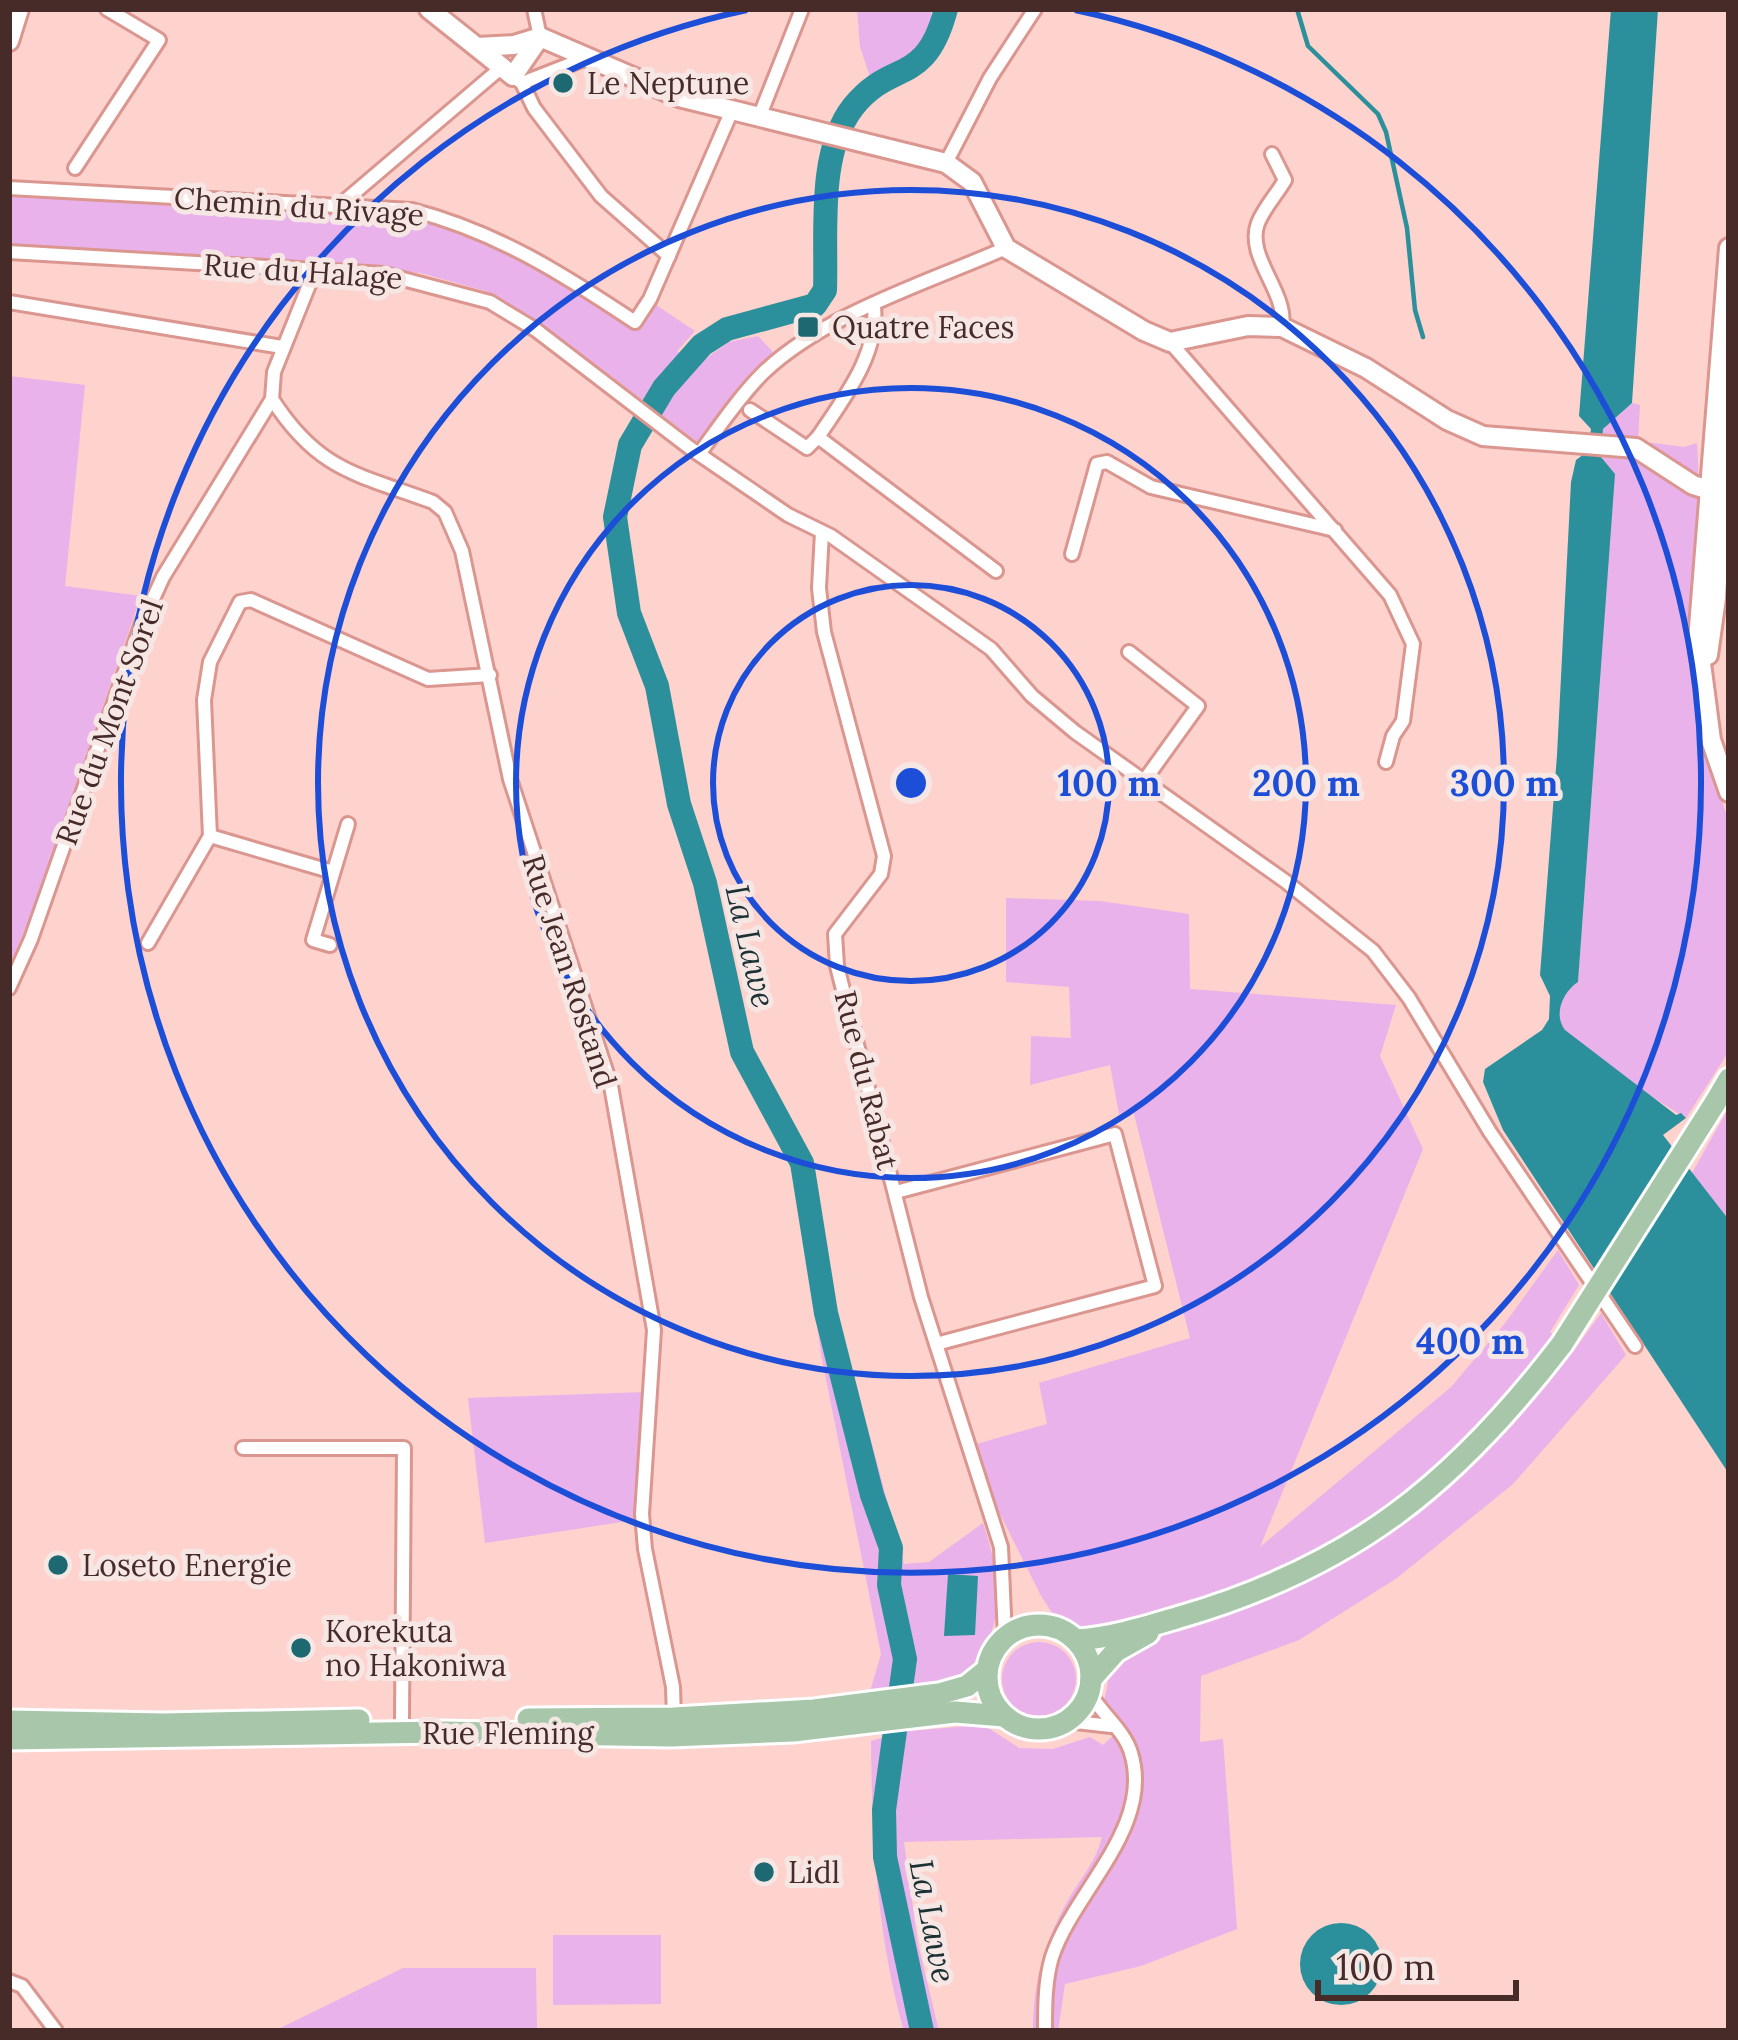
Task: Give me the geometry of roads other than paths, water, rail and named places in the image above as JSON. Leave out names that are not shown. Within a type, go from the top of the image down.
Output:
[{"type":"main road","points":[[1076,1640],[1175,1618],[1271,1588],[1375,1531],[1413,1502],[1488,1433],[1562,1344],[1729,1079]]},
{"type":"main road","points":[[1090,1686],[1090,1664],[1076,1640],[1042,1625],[1005,1637],[987,1670],[990,1695],[1004,1717],[1035,1729],[1067,1721],[1081,1708],[1090,1686],[1116,1651],[1175,1618]]},
{"type":"main road","name":"Rue Fleming","points":[[9,1739],[442,1732],[671,1736],[793,1731],[913,1707],[967,1686],[987,1670]]},
{"type":"main road","name":"Rue Fleming","points":[[913,1707],[1004,1717]]},
{"type":"main road","name":"Rue Fleming","points":[[9,1721],[163,1724],[878,1712]]},
{"type":"street","points":[[9,41],[19,9]]},
{"type":"street","points":[[75,168],[159,40],[107,9]]},
{"type":"street","points":[[429,9],[512,75],[601,196],[669,256],[733,109]]},
{"type":"street","points":[[340,205],[512,75],[540,37],[534,9]]},
{"type":"street","points":[[946,163],[989,78],[1035,9]]},
{"type":"street","points":[[760,115],[797,11]]},
{"type":"street","points":[[477,47],[514,45],[540,37],[679,97],[946,163],[972,182],[1006,248],[1170,342],[1390,595],[1413,644],[1403,721],[1386,762]]},
{"type":"street","points":[[512,75],[586,58]]},
{"type":"street","points":[[1271,154],[1286,180],[1256,226],[1256,245],[1284,315],[1282,327]]},
{"type":"street","name":"Chemin du Rivage","points":[[9,188],[412,210],[449,220],[546,262],[634,322],[669,256]]},
{"type":"street","points":[[699,454],[763,374],[794,347],[1006,248]]},
{"type":"street","points":[[1729,248],[1713,425],[1719,434],[1719,483],[1698,640],[1711,740],[1729,792]]},
{"type":"street","name":"Rue du Halage","points":[[9,251],[416,279],[490,302],[536,330],[699,454],[991,649],[1032,696],[1340,922],[1384,963],[1634,1346]]},
{"type":"street","name":"Rue du Mont Sorel","points":[[9,988],[31,939],[142,623],[163,577],[272,399],[274,372],[315,270]]},
{"type":"street","points":[[9,302],[283,347]]},
{"type":"street","points":[[750,410],[807,448],[852,387],[876,326],[874,306]]},
{"type":"street","points":[[1170,342],[1248,326],[1282,327],[1366,368],[1461,428],[1483,436],[1636,448],[1666,468],[1691,464],[1719,483]]},
{"type":"street","points":[[1704,702],[1716,598],[1712,549],[1729,385]]},
{"type":"street","name":"Rue Jean Rostand","points":[[272,399],[302,440],[335,467],[433,502],[445,512],[462,551],[527,840],[611,1086],[653,1330],[642,1514],[673,1687],[674,1718]]},
{"type":"street","points":[[818,436],[996,571]]},
{"type":"street","points":[[1072,554],[1097,464],[1107,462],[1151,487],[1336,530]]},
{"type":"street","name":"Rue du Rabat","points":[[822,532],[819,588],[824,632],[884,856],[881,874],[835,934],[837,966],[936,1344],[1001,1546],[1005,1637]]},
{"type":"street","points":[[148,943],[210,836],[204,700],[210,662],[240,602],[250,600],[428,679],[490,675]]},
{"type":"street","points":[[1129,652],[1198,706],[1144,781]]},
{"type":"street","points":[[330,946],[313,940],[348,824]]},
{"type":"street","points":[[210,836],[333,872]]},
{"type":"street","points":[[896,1192],[1115,1134],[1156,1286],[936,1344]]},
{"type":"street","points":[[243,1448],[404,1448],[402,1720]]},
{"type":"street","points":[[1045,2031],[1051,1959],[1074,1907],[1125,1827],[1134,1799],[1131,1750],[1111,1726],[1090,1686]]},
{"type":"street","points":[[1067,1721],[1111,1726]]},
{"type":"street","points":[[9,1982],[22,1986],[56,2031]]},
{"type":"water","points":[[1611,9],[1658,9],[1632,403],[1603,429],[1601,457],[1615,474],[1578,982],[1564,997],[1560,1017],[1565,1030],[1686,1118],[1663,1135],[1729,1220],[1729,1474],[1503,1130],[1483,1082],[1485,1069],[1542,1030],[1549,1019],[1550,996],[1540,975],[1571,482],[1576,460],[1588,451],[1591,429],[1579,416]]},
{"type":"water","points":[[948,1574],[978,1576],[975,1635],[944,1636]]},
{"type":"water","points":[[1341,1923],[1370,1935],[1382,1964],[1370,1993],[1341,2005],[1312,1993],[1300,1964],[1312,1935]]},
{"type":"waterway","name":"La Lawe","points":[[922,2031],[885,1857],[884,1810],[905,1659],[889,1585],[891,1548],[872,1495],[826,1313],[802,1163],[742,1052],[705,883],[679,804],[657,686],[629,613],[615,517],[630,445],[664,388],[702,345],[727,329],[815,305],[825,290],[826,195],[842,126],[867,92],[928,51],[946,9]]},
{"type":"waterway","points":[[1297,9],[1308,46],[1378,114],[1386,132],[1407,228],[1415,310],[1423,337]]},
{"type":"place","name":"Le Neptune","points":[[563,83]]},
{"type":"place","name":"Quatre Faces","points":[[808,327]]},
{"type":"place","name":"Loseto Energie","points":[[58,1565]]},
{"type":"place","name":"Korekuta no Hakoniwa","points":[[301,1648]]},
{"type":"place","name":"Lidl","points":[[764,1872]]}]
